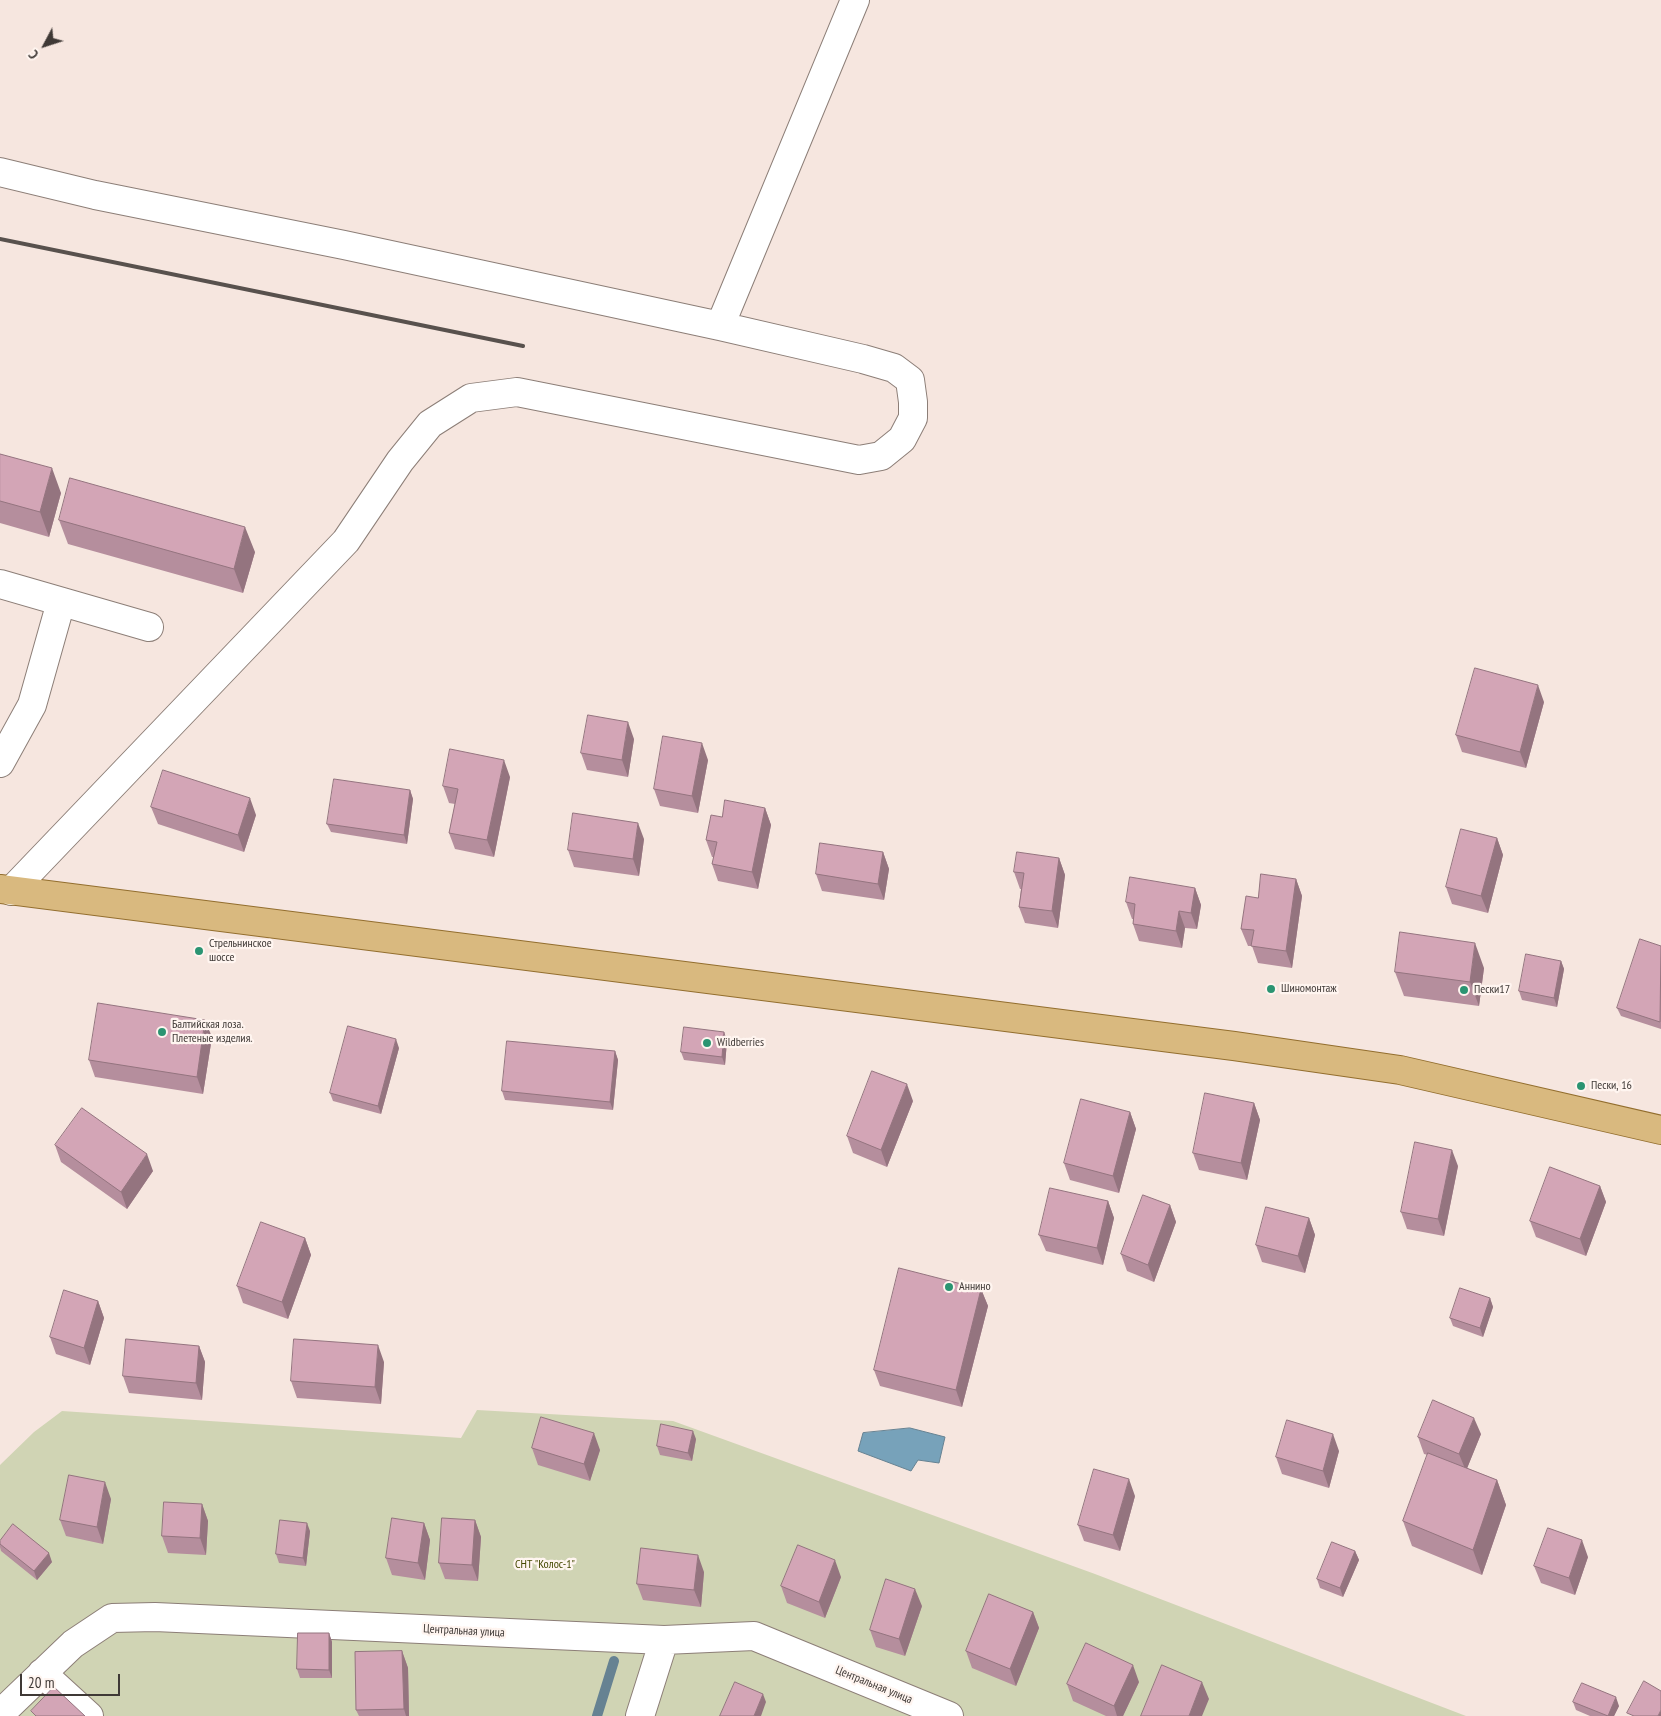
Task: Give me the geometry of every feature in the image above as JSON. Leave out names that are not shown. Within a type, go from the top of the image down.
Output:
[{"type":"main road","points":[[4,894],[1234,1046],[1400,1070],[1661,1130]]},
{"type":"street","points":[[720,326],[855,0]]},
{"type":"street","points":[[0,172],[94,195],[344,245],[720,326],[863,359],[894,368],[910,380],[913,402],[913,418],[902,439],[880,456],[859,460],[517,392],[471,398],[430,424],[400,460],[346,541],[4,894]]},
{"type":"street","points":[[0,584],[150,627]]},
{"type":"street","points":[[0,763],[32,705],[61,602]]},
{"type":"street","name":"Центральная улица","points":[[0,1714],[73,1644],[112,1618],[164,1617],[664,1640],[754,1636],[949,1716]]},
{"type":"street","points":[[640,1716],[664,1640]]},
{"type":"street","points":[[42,1673],[89,1716]]},
{"type":"green space","name":"СНТ \"Колос-1\"","points":[[477,1410],[673,1421],[1095,1574],[1466,1716],[0,1716],[0,1465],[34,1432],[62,1411],[461,1438]]},
{"type":"water","points":[[910,1428],[945,1437],[939,1463],[918,1460],[911,1471],[858,1451],[863,1433]]},
{"type":"building","points":[[0,454],[52,468],[40,512],[0,501]]},
{"type":"building","points":[[70,478],[245,527],[234,569],[59,520]]},
{"type":"building","points":[[1475,668],[1538,685],[1520,752],[1456,735]]},
{"type":"building","points":[[588,715],[628,722],[622,760],[581,753]]},
{"type":"building","points":[[663,736],[702,743],[692,796],[654,789]]},
{"type":"building","points":[[450,749],[504,760],[487,840],[449,833],[458,789],[443,786]]},
{"type":"building","points":[[163,770],[250,798],[238,835],[151,807]]},
{"type":"building","points":[[334,779],[410,790],[404,835],[327,824]]},
{"type":"building","points":[[725,800],[765,808],[752,872],[712,864],[717,842],[706,840],[711,815],[722,817]]},
{"type":"building","points":[[573,813],[638,823],[633,859],[568,850]]},
{"type":"building","points":[[1461,829],[1497,838],[1481,896],[1446,887]]},
{"type":"building","points":[[820,843],[883,852],[878,884],[816,874]]},
{"type":"building","points":[[1017,852],[1059,858],[1052,911],[1019,907],[1024,873],[1014,872]]},
{"type":"building","points":[[1261,874],[1296,879],[1286,951],[1251,946],[1254,930],[1241,929],[1246,896],[1258,898]]},
{"type":"building","points":[[1130,877],[1195,888],[1191,913],[1179,911],[1176,931],[1133,924],[1135,904],[1126,902]]},
{"type":"building","points":[[1400,932],[1475,943],[1470,982],[1395,972]]},
{"type":"building","points":[[1640,939],[1661,946],[1660,1022],[1617,1008]]},
{"type":"building","points":[[1526,954],[1561,961],[1554,998],[1519,991]]},
{"type":"building","points":[[98,1003],[205,1020],[197,1077],[89,1060]]},
{"type":"building","points":[[348,1026],[396,1039],[378,1106],[330,1093]]},
{"type":"building","points":[[684,1027],[724,1032],[722,1057],[681,1052]]},
{"type":"building","points":[[507,1041],[615,1051],[610,1102],[502,1091]]},
{"type":"building","points":[[872,1071],[907,1084],[881,1150],[847,1136]]},
{"type":"building","points":[[1205,1093],[1254,1103],[1241,1163],[1193,1153]]},
{"type":"building","points":[[1081,1099],[1130,1112],[1113,1176],[1064,1163]]},
{"type":"building","points":[[82,1108],[147,1154],[121,1192],[55,1145]]},
{"type":"building","points":[[1415,1142],[1452,1150],[1438,1219],[1401,1212]]},
{"type":"building","points":[[1550,1167],[1600,1186],[1580,1239],[1530,1221]]},
{"type":"building","points":[[1050,1188],[1108,1201],[1097,1248],[1039,1235]]},
{"type":"building","points":[[1143,1195],[1170,1205],[1148,1265],[1121,1254]]},
{"type":"building","points":[[1266,1207],[1309,1218],[1298,1256],[1256,1245]]},
{"type":"building","points":[[261,1222],[305,1238],[282,1302],[237,1286]]},
{"type":"building","points":[[899,1268],[981,1289],[956,1390],[874,1370]]},
{"type":"building","points":[[1460,1288],[1490,1298],[1480,1328],[1450,1318]]},
{"type":"building","points":[[64,1290],[98,1301],[84,1348],[50,1337]]},
{"type":"building","points":[[126,1339],[199,1346],[196,1383],[123,1376]]},
{"type":"building","points":[[294,1339],[378,1345],[375,1387],[291,1381]]},
{"type":"building","points":[[1433,1400],[1474,1418],[1459,1454],[1418,1437]]},
{"type":"building","points":[[541,1417],[594,1433],[584,1464],[532,1448]]},
{"type":"building","points":[[1287,1420],[1333,1434],[1323,1471],[1276,1457]]},
{"type":"building","points":[[661,1424],[693,1431],[688,1453],[657,1446]]},
{"type":"building","points":[[1428,1453],[1497,1480],[1473,1550],[1403,1521]]},
{"type":"building","points":[[1094,1469],[1129,1479],[1113,1535],[1078,1525]]},
{"type":"building","points":[[69,1475],[105,1482],[97,1527],[60,1520]]},
{"type":"building","points":[[164,1502],[202,1504],[200,1538],[162,1536]]},
{"type":"building","points":[[392,1518],[424,1523],[418,1563],[386,1558]]},
{"type":"building","points":[[442,1518],[475,1520],[472,1565],[439,1563]]},
{"type":"building","points":[[280,1520],[307,1523],[303,1558],[276,1554]]},
{"type":"building","points":[[13,1524],[49,1553],[34,1571],[0,1544],[0,1541]]},
{"type":"building","points":[[1548,1528],[1582,1540],[1569,1578],[1534,1566]]},
{"type":"building","points":[[1332,1542],[1355,1551],[1340,1588],[1317,1579]]},
{"type":"building","points":[[798,1545],[835,1560],[819,1602],[781,1586]]},
{"type":"building","points":[[641,1548],[698,1555],[694,1590],[637,1584]]},
{"type":"building","points":[[886,1579],[915,1589],[899,1639],[870,1630]]},
{"type":"building","points":[[989,1594],[1033,1612],[1010,1669],[966,1651]]},
{"type":"building","points":[[298,1633],[329,1633],[329,1670],[297,1669]]},
{"type":"building","points":[[1086,1643],[1133,1665],[1114,1706],[1067,1684]]},
{"type":"building","points":[[402,1651],[404,1709],[356,1710],[355,1652]]},
{"type":"building","points":[[1162,1665],[1202,1682],[1189,1716],[1141,1716]]},
{"type":"building","points":[[1644,1681],[1661,1691],[1661,1710],[1658,1716],[1634,1716],[1627,1713]]},
{"type":"building","points":[[735,1682],[763,1694],[754,1716],[720,1716]]},
{"type":"building","points":[[1582,1683],[1616,1697],[1608,1716],[1573,1702]]},
{"type":"building","points":[[54,1687],[85,1716],[36,1716],[31,1711]]},
{"type":"waterway","points":[[597,1716],[614,1661]]},
{"type":"railway","points":[[0,239],[523,346]]},
{"type":"place","name":"Стрельнинское шоссе","points":[[199,951]]},
{"type":"place","name":"Шиномонтаж","points":[[1271,989]]},
{"type":"place","name":"Пески17","points":[[1464,990]]},
{"type":"place","name":"Балтийская лоза. Плетеные изделия.","points":[[162,1032]]},
{"type":"place","name":"Wildberries","points":[[707,1043]]},
{"type":"place","name":"Пески, 16","points":[[1581,1086]]},
{"type":"place","name":"Аннино","points":[[949,1287]]}]
